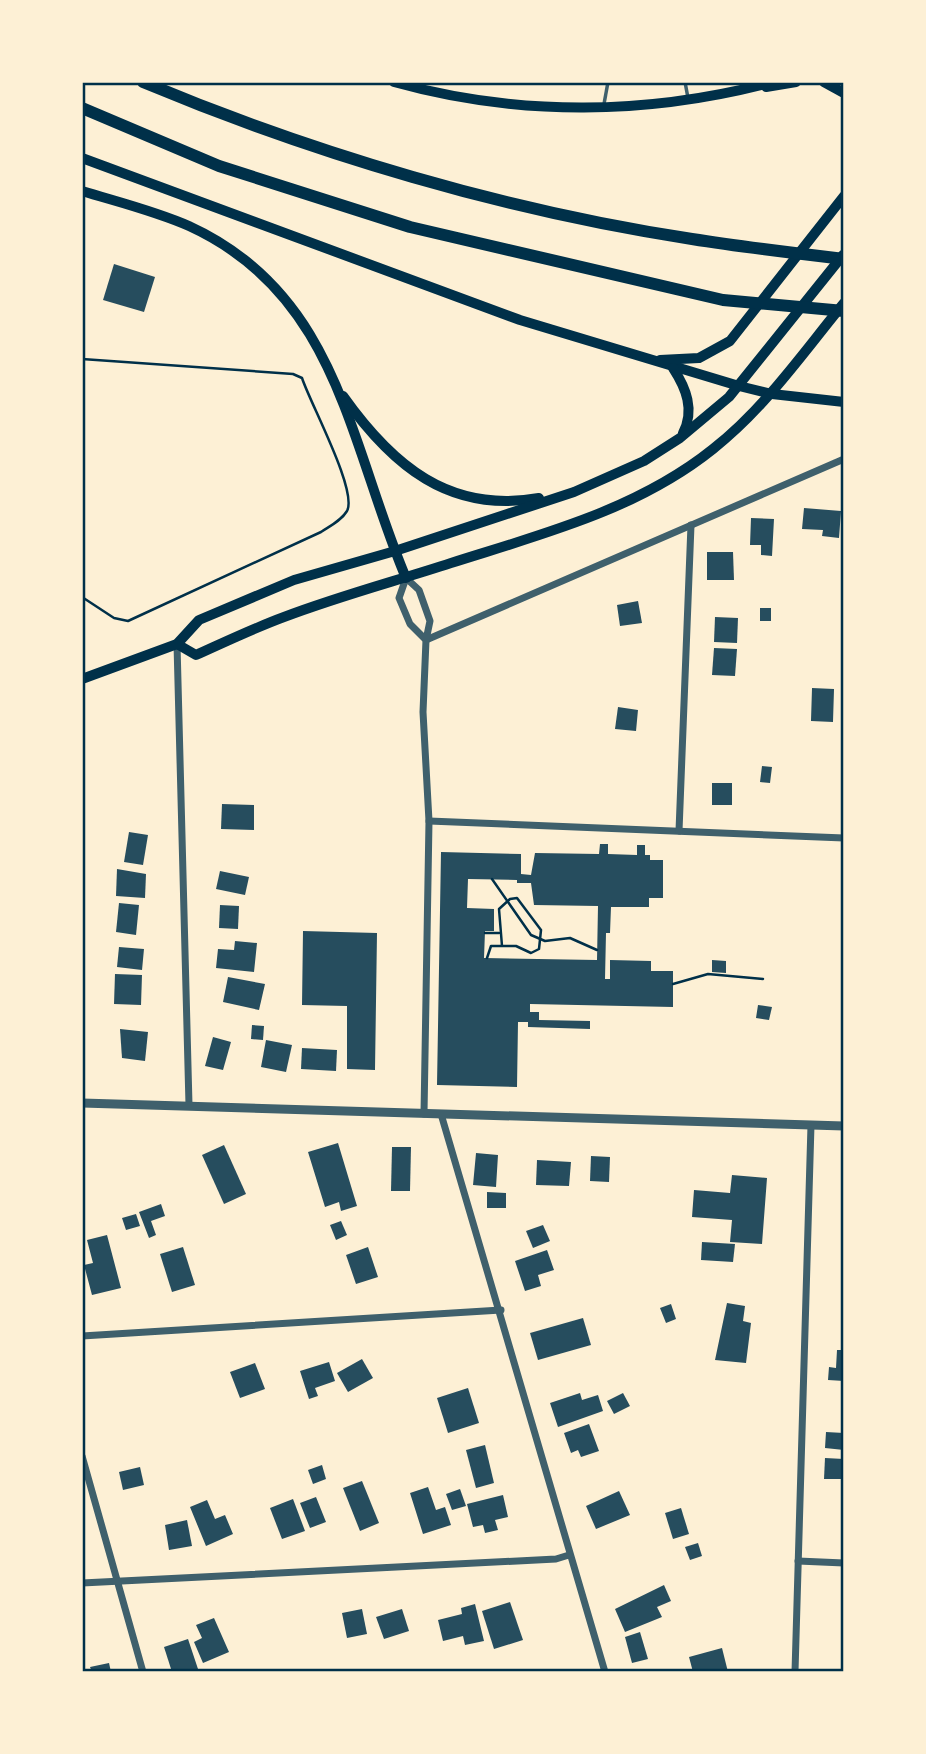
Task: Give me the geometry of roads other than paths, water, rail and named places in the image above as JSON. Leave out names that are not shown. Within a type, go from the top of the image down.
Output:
[{"type":"highway","points":[[143,82],[268,129],[417,177],[584,219],[691,239],[844,257]]},
{"type":"highway","points":[[82,108],[219,166],[357,212],[467,242],[723,300],[844,311]]},
{"type":"main road","points":[[394,82],[446,95],[500,102],[603,109],[688,100],[796,82]]},
{"type":"main road","points":[[732,93],[773,82]]},
{"type":"main road","points":[[824,82],[844,93]]},
{"type":"main road","points":[[82,158],[520,320],[739,386],[772,394],[844,402]]},
{"type":"main road","points":[[82,191],[189,226],[231,251],[271,284],[298,313],[335,384],[406,578]]},
{"type":"main road","points":[[649,360],[699,358],[730,341],[844,196]]},
{"type":"main road","points":[[82,679],[177,644],[199,620],[294,580],[395,551],[574,492],[619,474],[680,438],[739,386],[844,257]]},
{"type":"main road","points":[[177,644],[196,655],[284,617],[586,520],[649,491],[711,451],[772,394],[844,303]]},
{"type":"main road","points":[[673,368],[689,405],[688,422],[680,438]]},
{"type":"main road","points":[[335,384],[385,449],[419,476],[436,485],[470,497],[504,502],[574,492]]},
{"type":"street","points":[[426,640],[844,459]]},
{"type":"street","points":[[679,831],[691,525]]},
{"type":"street","points":[[424,1114],[429,821],[423,712],[426,640],[430,621],[419,590],[406,578],[400,598],[410,624],[426,640]]},
{"type":"street","points":[[177,644],[189,1105]]},
{"type":"street","points":[[429,821],[844,838]]},
{"type":"street","points":[[82,1103],[844,1126]]},
{"type":"street","points":[[441,1114],[605,1672]]},
{"type":"street","points":[[795,1672],[811,1125]]},
{"type":"street","points":[[82,1336],[500,1310]]},
{"type":"street","points":[[82,1456],[143,1672]]},
{"type":"street","points":[[82,1583],[555,1559],[569,1555]]},
{"type":"street","points":[[799,1561],[844,1563]]},
{"type":"lane","points":[[603,109],[608,82]]},
{"type":"lane","points":[[685,82],[688,100]]}]
